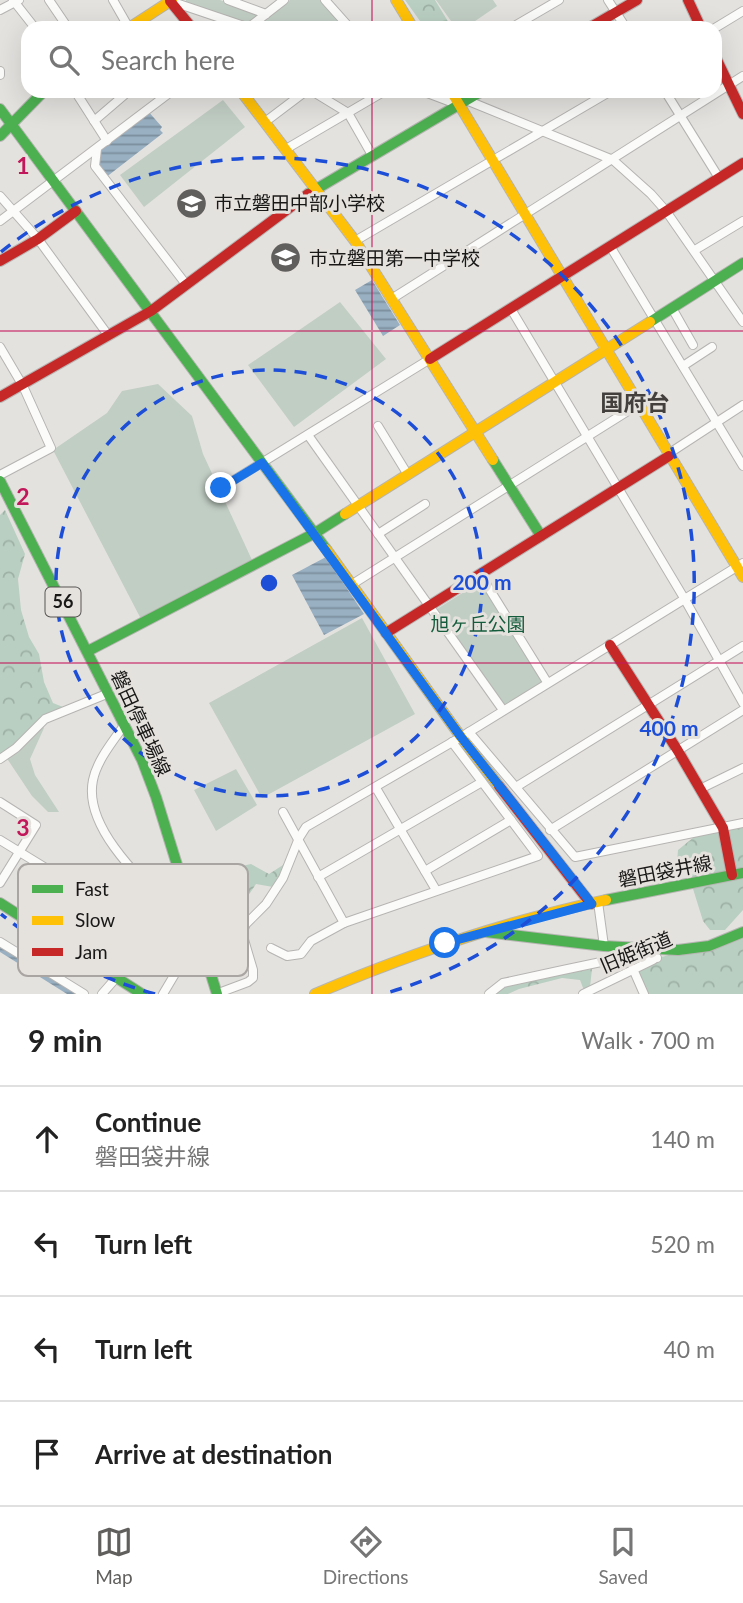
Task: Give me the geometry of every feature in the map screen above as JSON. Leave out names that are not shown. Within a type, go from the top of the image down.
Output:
[{"type":"street","points":[[49,0],[63,21]]},
{"type":"street","points":[[113,0],[126,21]]},
{"type":"street","points":[[228,0],[266,14]]},
{"type":"street","points":[[258,21],[284,0]]},
{"type":"street","points":[[325,0],[344,21]]},
{"type":"street","points":[[396,0],[405,21]]},
{"type":"street","points":[[523,21],[559,0]]},
{"type":"street","points":[[608,0],[622,21]]},
{"type":"street","points":[[601,21],[637,0]]},
{"type":"street","points":[[688,0],[698,21]]},
{"type":"street","points":[[0,10],[15,1],[30,21]]},
{"type":"street","points":[[141,21],[171,1]]},
{"type":"street","points":[[171,1],[229,21]]},
{"type":"street","points":[[171,1],[187,21]]},
{"type":"street","points":[[722,24],[743,11]]},
{"type":"street","points":[[722,70],[743,114]]},
{"type":"street","points":[[722,89],[743,76]]},
{"type":"street","points":[[0,135],[37,98]]},
{"type":"street","points":[[79,98],[107,141]]},
{"type":"street","points":[[94,121],[121,98]]},
{"type":"street","points":[[0,221],[163,98]]},
{"type":"street","points":[[246,98],[355,241],[541,536]]},
{"type":"street","points":[[265,122],[297,98]]},
{"type":"street","points":[[323,98],[348,113],[372,155]]},
{"type":"street","points":[[286,149],[373,98]]},
{"type":"street","points":[[446,98],[543,131],[613,160],[666,211],[742,317]]},
{"type":"street","points":[[248,921],[266,904],[283,878],[306,827],[461,737],[684,598],[741,569],[561,277],[492,161],[463,103],[458,98]]},
{"type":"street","points":[[0,397],[150,311],[316,188],[471,98]]},
{"type":"street","points":[[355,241],[599,98]]},
{"type":"street","points":[[669,98],[719,178]]},
{"type":"street","points":[[393,298],[708,98]]},
{"type":"street","points":[[0,109],[315,533],[461,737],[595,903],[604,946]]},
{"type":"street","points":[[97,149],[95,166],[186,283]]},
{"type":"street","points":[[221,488],[743,163]]},
{"type":"street","points":[[0,196],[38,239],[108,335]]},
{"type":"street","points":[[0,261],[38,239],[76,211]]},
{"type":"street","points":[[695,250],[743,221]]},
{"type":"street","points":[[610,246],[743,466]]},
{"type":"street","points":[[88,652],[315,533],[743,263]]},
{"type":"street","points":[[672,308],[693,345]]},
{"type":"street","points":[[511,309],[684,598],[743,703]]},
{"type":"street","points":[[0,347],[23,386],[51,448],[1,482]]},
{"type":"street","points":[[683,366],[712,347]]},
{"type":"street","points":[[351,585],[639,404]]},
{"type":"street","points":[[386,633],[618,489],[743,405]]},
{"type":"street","points":[[378,426],[408,475]]},
{"type":"street","points":[[308,435],[503,710]]},
{"type":"street","name":"磐田停車場線","points":[[1,482],[125,724],[156,797],[177,864]]},
{"type":"street","points":[[379,534],[425,504]]},
{"type":"street","points":[[480,574],[547,682]]},
{"type":"street","points":[[610,645],[678,751],[723,828],[738,874]]},
{"type":"street","points":[[516,787],[743,646]]},
{"type":"street","points":[[0,759],[16,748],[45,719],[109,693]]},
{"type":"street","points":[[550,830],[743,710]]},
{"type":"street","points":[[125,724],[93,778],[92,795],[98,820],[129,864]]},
{"type":"street","points":[[271,948],[287,956],[302,954],[311,941],[344,923],[538,856],[482,782],[461,737]]},
{"type":"street","points":[[461,737],[516,787],[575,858],[743,823]]},
{"type":"street","points":[[701,789],[743,768]]},
{"type":"street","points":[[318,877],[482,782]]},
{"type":"street","points":[[376,788],[436,890]]},
{"type":"street","points":[[0,802],[36,825],[0,883]]},
{"type":"street","points":[[283,812],[344,923]]},
{"type":"street","points":[[425,871],[511,820]]},
{"type":"street","points":[[0,840],[39,864]]},
{"type":"street","name":"磐田袋井線","points":[[315,994],[400,959],[484,932],[595,903],[738,874]]},
{"type":"street","points":[[0,903],[18,915]]},
{"type":"street","points":[[484,932],[604,946],[678,950]]},
{"type":"street","name":"旧姫街道","points":[[583,994],[657,958],[678,950],[709,946],[743,932]]},
{"type":"street","points":[[0,942],[18,953]]},
{"type":"street","points":[[217,994],[253,978],[248,958]]},
{"type":"street","points":[[489,994],[503,983],[563,970],[620,958],[657,958]]},
{"type":"street","points":[[633,969],[644,994]]},
{"type":"street","points":[[55,976],[84,994]]},
{"type":"street","points":[[113,976],[142,994]]},
{"type":"street","points":[[163,994],[174,976]]},
{"type":"street","name":"磐田停車場線","points":[[212,976],[217,994]]},
{"type":"street","points":[[102,994],[116,978]]},
{"type":"green space","points":[[186,0],[220,0],[259,15],[252,21],[236,21],[186,4]]},
{"type":"green space","points":[[290,0],[322,0],[342,21],[264,21]]},
{"type":"green space","points":[[405,0],[435,0],[448,21],[420,21]]},
{"type":"green space","points":[[436,0],[493,0],[497,6],[475,21],[451,21]]},
{"type":"green space","points":[[223,100],[245,127],[144,207],[120,175]]},
{"type":"green space","points":[[340,302],[386,359],[294,427],[248,365]]},
{"type":"green space","points":[[158,384],[192,416],[203,454],[252,560],[141,619],[53,450],[107,413],[122,391]]},
{"type":"green space","points":[[5,510],[25,554],[18,579],[21,610],[29,637],[39,654],[44,682],[53,703],[68,709],[46,720],[0,761],[0,515]]},
{"type":"green space","name":"旭ヶ丘公園","points":[[480,582],[542,680],[542,683],[506,705],[437,609]]},
{"type":"green space","points":[[362,618],[415,714],[262,798],[209,703]]},
{"type":"green space","points":[[41,723],[44,728],[30,759],[35,775],[59,812],[48,812],[32,796],[6,757]]},
{"type":"green space","points":[[236,769],[257,805],[216,831],[194,790]]},
{"type":"green space","points":[[743,828],[743,910],[725,930],[710,930],[703,921],[689,876],[677,863],[678,850],[694,837]]},
{"type":"green space","points":[[248,865],[269,874],[283,865],[283,875],[273,887],[256,884],[248,896]]},
{"type":"green space","points":[[743,937],[743,994],[649,994],[640,984],[640,971],[657,958],[695,949],[719,948]]},
{"type":"green space","points":[[592,969],[590,987],[585,993],[580,980],[562,978],[508,994],[490,994],[514,981]]},
{"type":"water","points":[[147,110],[162,127],[160,130],[163,133],[105,178],[97,167],[97,152]]},
{"type":"water","points":[[372,280],[400,325],[383,336],[355,290]]},
{"type":"water","points":[[326,557],[364,614],[324,635],[292,575]]},
{"type":"water","points":[[0,943],[18,954],[18,963],[0,952]]},
{"type":"water","points":[[38,976],[52,976],[80,994],[67,994]]},
{"type":"traffic: fast","points":[[0,136],[37,98]]},
{"type":"traffic: fast","points":[[308,194],[470,98]]},
{"type":"traffic: fast","points":[[0,109],[326,549]]},
{"type":"traffic: fast","points":[[650,322],[743,263]]},
{"type":"traffic: fast","points":[[493,460],[541,536]]},
{"type":"traffic: fast","points":[[0,481],[142,760],[177,864]]},
{"type":"traffic: fast","points":[[88,651],[315,533],[345,514]]},
{"type":"traffic: fast","points":[[606,900],[743,873]]},
{"type":"traffic: fast","points":[[0,903],[18,915]]},
{"type":"traffic: fast","points":[[486,932],[604,946],[678,950],[709,946],[743,932]]},
{"type":"traffic: fast","points":[[114,976],[142,994]]},
{"type":"traffic: fast","points":[[211,976],[217,994]]},
{"type":"traffic: slow","points":[[140,21],[172,0]]},
{"type":"traffic: slow","points":[[396,0],[409,21]]},
{"type":"traffic: slow","points":[[246,98],[355,241],[493,460]]},
{"type":"traffic: slow","points":[[455,98],[743,577]]},
{"type":"traffic: slow","points":[[345,514],[650,322]]},
{"type":"traffic: slow","points":[[326,549],[499,786]]},
{"type":"traffic: slow","points":[[315,994],[458,940],[606,900]]},
{"type":"traffic: jam","points":[[601,21],[637,0]]},
{"type":"traffic: jam","points":[[688,0],[698,21]]},
{"type":"traffic: jam","points":[[170,1],[186,21]]},
{"type":"traffic: jam","points":[[722,70],[743,114]]},
{"type":"traffic: jam","points":[[430,359],[743,163]]},
{"type":"traffic: jam","points":[[0,397],[151,311],[308,194]]},
{"type":"traffic: jam","points":[[0,261],[38,239],[76,211]]},
{"type":"traffic: jam","points":[[386,633],[669,456]]},
{"type":"traffic: jam","points":[[610,645],[678,751],[723,828],[732,875]]},
{"type":"traffic: jam","points":[[499,786],[591,904]]},
{"type":"place","name":"市立磐田中部小学校","points":[[191,203]]},
{"type":"place","name":"市立磐田第一中学校","points":[[286,258]]},
{"type":"district","name":"国府台","points":[[635,403]]},
{"type":"route","points":[[221,488],[262,463],[461,737],[592,904],[445,943]]}]
